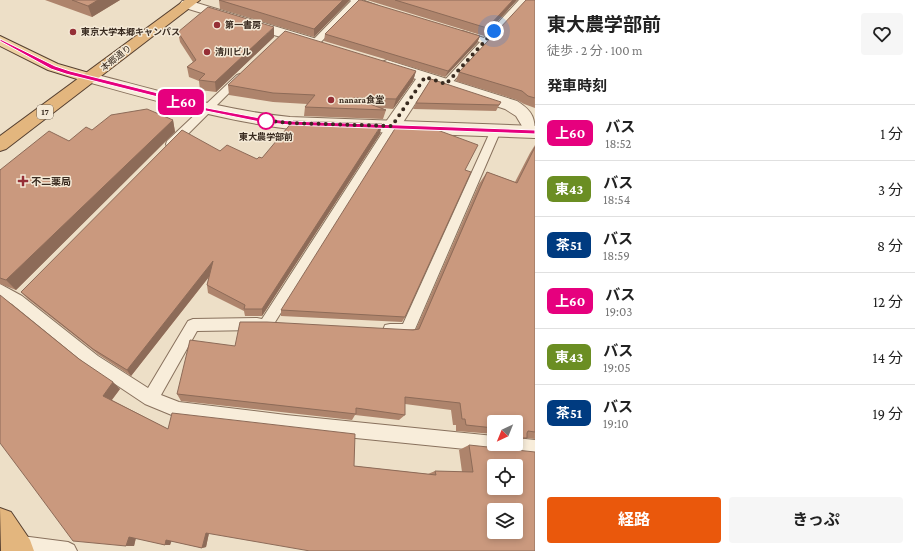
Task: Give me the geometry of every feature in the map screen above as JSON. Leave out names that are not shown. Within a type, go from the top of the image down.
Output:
[{"type":"highway","name":"本郷通り","points":[[0,145],[190,2]]},
{"type":"main road","points":[[0,40],[53,67],[90,78]]},
{"type":"street","points":[[190,2],[282,37],[315,43],[330,48]]},
{"type":"street","points":[[374,61],[511,105],[522,112],[535,132]]},
{"type":"street","points":[[392,126],[425,77]]},
{"type":"street","points":[[90,78],[206,109],[260,120],[290,123],[535,132]]},
{"type":"lane","points":[[315,43],[355,0],[379,8]]},
{"type":"lane","points":[[446,84],[523,0]]},
{"type":"lane","points":[[454,32],[485,41]]},
{"type":"lane","points":[[161,154],[246,72]]},
{"type":"lane","points":[[267,324],[392,126]]},
{"type":"lane","points":[[376,329],[406,330],[496,130]]},
{"type":"lane","points":[[17,300],[28,289]]},
{"type":"lane","points":[[0,290],[17,300],[93,361],[150,399],[179,410],[286,423],[535,448]]},
{"type":"lane","points":[[150,399],[193,325],[283,324]]},
{"type":"lane","points":[[11,539],[68,551]]},
{"type":"building","points":[[72,0],[98,0],[88,6]]},
{"type":"building","points":[[219,0],[343,0],[314,29]]},
{"type":"building","points":[[359,0],[480,36],[448,71],[325,34]]},
{"type":"building","points":[[395,0],[513,0],[487,28]]},
{"type":"building","points":[[526,0],[535,0],[535,98],[528,96],[522,91],[459,72]]},
{"type":"building","points":[[208,7],[274,27],[215,82],[199,80],[205,74],[187,67],[196,60],[178,32]]},
{"type":"building","points":[[285,31],[416,71],[396,99],[354,98],[386,110],[305,107],[315,95],[273,93],[228,85]]},
{"type":"building","points":[[431,79],[501,102],[499,105],[416,103]]},
{"type":"building","points":[[147,109],[173,120],[6,280],[0,278],[0,170],[49,131],[69,141],[86,127],[92,130],[111,115]]},
{"type":"building","points":[[293,121],[382,124],[262,309],[244,309],[245,305],[207,285],[213,261],[127,370],[93,349],[21,292],[182,130],[220,151],[227,145],[257,159],[259,157],[262,158]]},
{"type":"building","points":[[396,127],[432,128],[478,145],[465,170],[471,172],[405,317],[281,310]]},
{"type":"building","points":[[535,147],[535,432],[528,431],[527,438],[523,438],[523,415],[487,415],[487,427],[466,425],[465,419],[462,419],[460,403],[405,397],[405,415],[356,408],[356,414],[177,394],[190,340],[235,346],[240,322],[267,322],[413,330],[419,329],[487,172],[517,183]]},
{"type":"building","points":[[0,295],[79,359],[113,382],[103,396],[168,429],[172,413],[355,434],[354,466],[436,475],[435,471],[473,472],[469,445],[487,447],[487,451],[535,452],[535,551],[310,551],[206,533],[202,548],[166,540],[165,545],[129,537],[126,546],[73,541],[0,443]]},
{"type":"bus line","name":"上60","points":[[0,40],[36,59],[68,73],[206,109],[260,120],[290,123],[535,132]]},
{"type":"place","name":"第一書房","points":[[217,25]]},
{"type":"place","name":"東京大学本郷キャンパス","points":[[73,32]]},
{"type":"place","name":"清川ビル","points":[[207,52]]},
{"type":"place","name":"nanara食堂","points":[[331,100]]},
{"type":"place","name":"東大農学部前","points":[[266,121]]},
{"type":"place","name":"不二薬局","points":[[23,181]]},
{"type":"route","points":[[266,121],[260,120],[290,123],[392,126],[425,77],[446,84],[494,31]]}]
